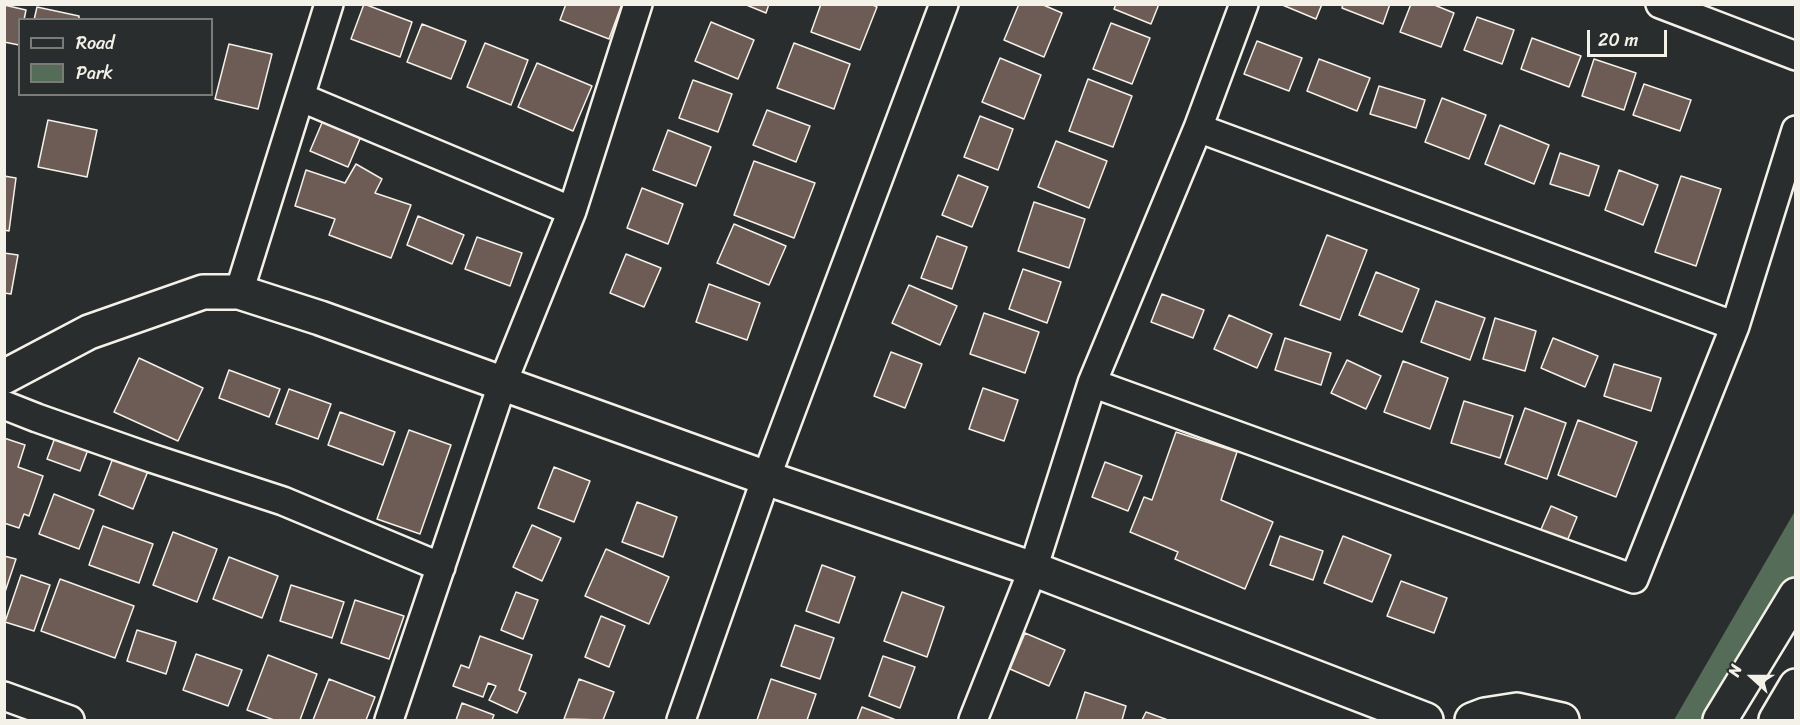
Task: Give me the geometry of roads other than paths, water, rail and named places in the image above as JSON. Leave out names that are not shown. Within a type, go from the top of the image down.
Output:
[{"type":"main road","points":[[4,377],[89,332],[204,292],[239,292],[320,318],[766,478],[1033,569],[1426,720]]},
{"type":"main road","points":[[1720,720],[1796,595]]},
{"type":"main road","points":[[1776,720],[1796,686]]},
{"type":"main road","points":[[1472,720],[1485,715],[1517,710],[1562,720]]},
{"type":"street","points":[[239,292],[329,4]]},
{"type":"street","points":[[389,720],[503,382],[572,211],[638,4]]},
{"type":"street","points":[[681,720],[766,478],[944,4]]},
{"type":"street","points":[[973,720],[1033,569],[1092,383],[1198,128],[1244,4]]},
{"type":"street","points":[[1659,4],[1796,56]]},
{"type":"street","points":[[300,97],[572,211]]},
{"type":"street","points":[[1198,128],[1734,326]]},
{"type":"street","points":[[1092,383],[1634,579],[1734,326],[1796,130]]},
{"type":"street","points":[[4,405],[151,458],[284,501],[441,567]]},
{"type":"street","points":[[4,696],[70,720]]}]
